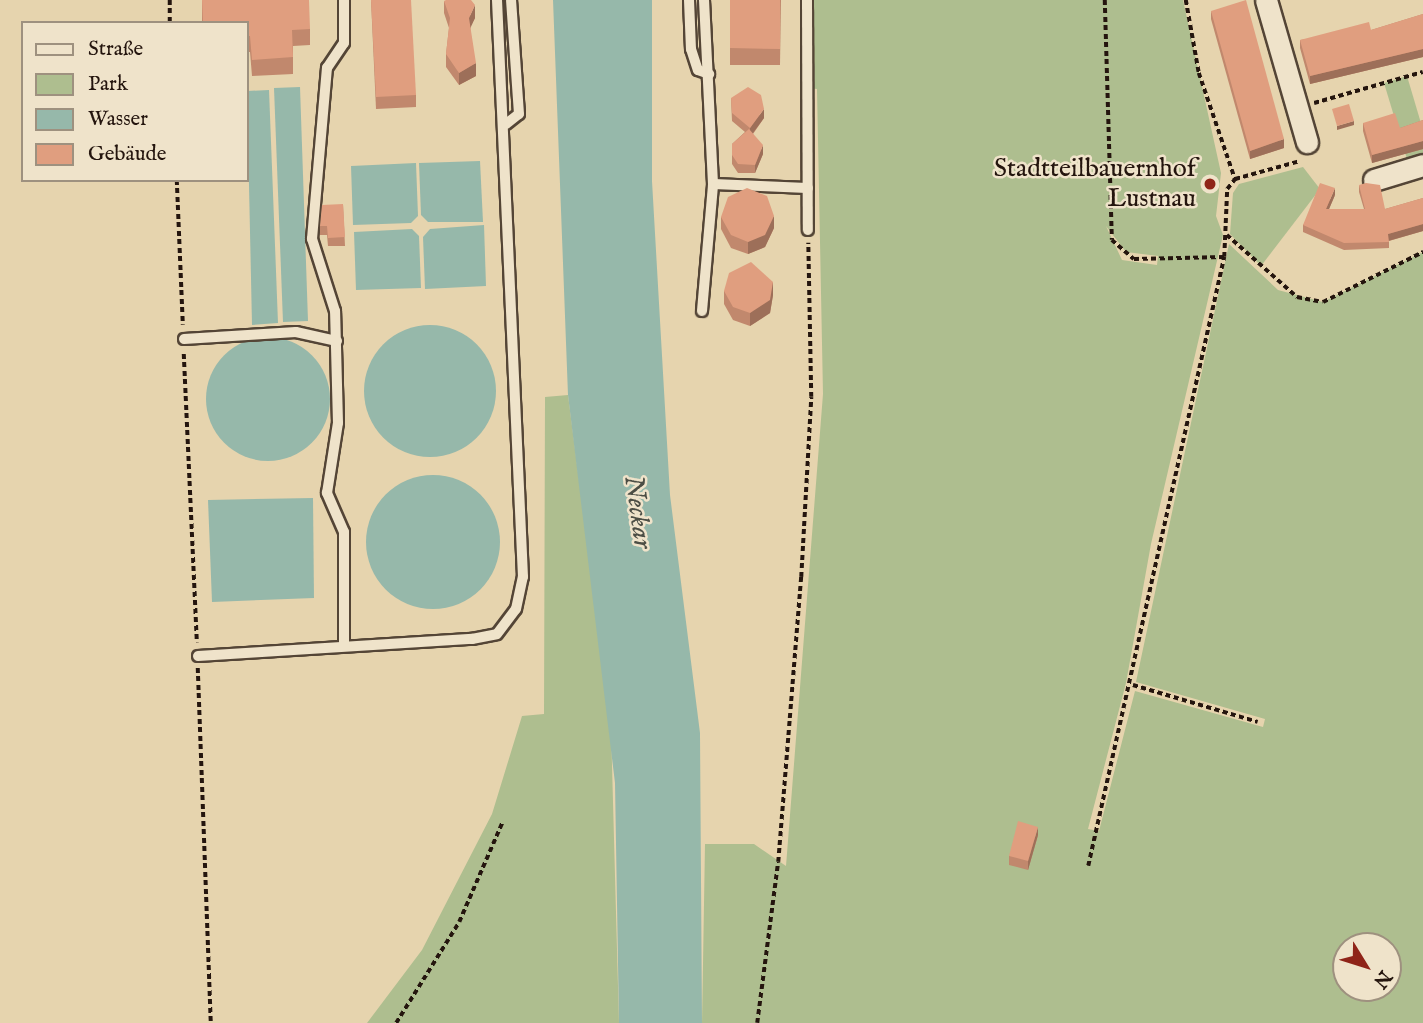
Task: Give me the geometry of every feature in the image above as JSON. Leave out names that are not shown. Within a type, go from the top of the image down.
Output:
[{"type":"street","points":[[1266,0],[1306,151]]},
{"type":"street","points":[[1374,180],[1423,165]]},
{"type":"lane","points":[[344,0],[344,43],[327,68],[312,239],[335,311],[338,423],[327,493],[344,532],[344,646]]},
{"type":"lane","points":[[198,656],[472,639],[497,634],[516,609],[523,577],[506,124],[497,0]]},
{"type":"lane","points":[[506,124],[519,114],[511,0]]},
{"type":"lane","points":[[689,0],[691,49],[698,70],[709,74]]},
{"type":"lane","points":[[702,311],[713,184],[704,0]]},
{"type":"lane","points":[[807,0],[808,230]]},
{"type":"lane","points":[[713,184],[808,188]]},
{"type":"lane","points":[[184,339],[296,332],[337,341]]},
{"type":"path","points":[[170,0],[170,21]]},
{"type":"path","points":[[1105,0],[1112,240],[1134,259],[1201,263],[1224,257]]},
{"type":"path","points":[[1088,866],[1132,685],[1155,545],[1224,257],[1224,205],[1235,179],[1199,73],[1186,0]]},
{"type":"path","points":[[1295,108],[1423,72]]},
{"type":"path","points":[[1235,179],[1306,151]]},
{"type":"path","points":[[177,182],[211,1023]]},
{"type":"path","points":[[757,1023],[778,862],[801,577],[811,397],[808,230]]},
{"type":"path","points":[[1226,233],[1297,298],[1323,302],[1423,252]]},
{"type":"path","points":[[1132,685],[1258,722]]},
{"type":"path","points":[[396,1023],[459,922],[502,823]]},
{"type":"green space","points":[[807,0],[1183,0],[1221,173],[1216,216],[1223,235],[1151,544],[1126,683],[1088,829],[1099,831],[1135,691],[1263,727],[1265,719],[1136,682],[1229,244],[1278,290],[1323,302],[1423,252],[1423,1023],[702,1023],[705,844],[754,844],[786,866],[823,394],[817,89],[808,88]],"holes":[[[1106,226],[1126,252],[1158,256],[1157,265],[1122,260]]]},
{"type":"green space","points":[[1407,76],[1423,130],[1423,165],[1410,169],[1384,83]]},
{"type":"green space","points":[[1303,167],[1320,189],[1261,266],[1230,234],[1233,193],[1239,184]]},
{"type":"green space","points":[[568,395],[611,728],[619,1023],[367,1023],[422,950],[492,814],[522,716],[544,714],[545,397]]},
{"type":"water","name":"Neckar","points":[[553,0],[652,0],[652,181],[670,495],[700,733],[702,1023],[619,1023],[615,783],[568,395]]},
{"type":"water","points":[[300,87],[308,321],[283,322],[274,88]]},
{"type":"water","points":[[269,90],[278,323],[252,325],[248,138],[248,91]]},
{"type":"water","points":[[480,161],[483,222],[428,222],[421,215],[419,163]]},
{"type":"water","points":[[416,163],[418,216],[411,223],[353,225],[351,166]]},
{"type":"water","points":[[484,225],[486,286],[425,289],[423,237],[430,229]]},
{"type":"water","points":[[412,229],[419,236],[421,288],[356,290],[354,232]]},
{"type":"water","points":[[430,325],[455,330],[477,344],[491,366],[496,391],[491,416],[477,438],[455,452],[430,457],[405,452],[383,438],[369,416],[364,391],[369,366],[383,344],[405,330]]},
{"type":"water","points":[[268,337],[292,341],[312,355],[326,375],[330,399],[326,423],[312,443],[292,457],[268,461],[244,457],[224,443],[210,423],[206,399],[210,375],[224,355],[244,341]]},
{"type":"water","points":[[433,475],[459,480],[481,494],[495,516],[500,542],[495,568],[481,590],[459,604],[433,609],[407,604],[385,590],[371,568],[366,542],[371,516],[385,494],[407,480]]},
{"type":"water","points":[[313,498],[314,598],[212,602],[208,500]]},
{"type":"building","points":[[202,0],[309,0],[310,29],[292,30],[293,57],[252,60],[248,21],[203,21]]},
{"type":"building","points":[[371,0],[411,0],[416,95],[376,97]]},
{"type":"building","points":[[471,0],[475,5],[469,18],[476,63],[459,73],[446,54],[450,18],[444,1]]},
{"type":"building","points":[[730,0],[780,0],[780,49],[730,48]]},
{"type":"building","points":[[1246,0],[1284,139],[1250,151],[1211,11]]},
{"type":"building","points":[[1423,14],[1423,49],[1310,76],[1300,40],[1369,22],[1371,30]]},
{"type":"building","points":[[748,87],[761,95],[764,109],[750,128],[732,113],[731,98]]},
{"type":"building","points":[[1349,104],[1354,121],[1337,126],[1332,109]]},
{"type":"building","points":[[1395,113],[1400,128],[1423,120],[1423,141],[1372,155],[1363,123]]},
{"type":"building","points":[[749,129],[763,145],[755,165],[738,164],[732,155],[732,144]]},
{"type":"building","points":[[1320,183],[1335,188],[1326,209],[1365,209],[1359,185],[1366,183],[1380,185],[1385,209],[1423,198],[1423,224],[1388,234],[1389,242],[1344,243],[1303,225]]},
{"type":"building","points":[[747,188],[767,196],[774,216],[765,235],[748,242],[731,235],[721,217],[728,197]]},
{"type":"building","points":[[343,204],[345,237],[328,238],[327,226],[320,226],[322,205]]},
{"type":"building","points":[[751,262],[773,282],[770,300],[750,313],[733,307],[724,291],[729,273]]},
{"type":"building","points":[[1018,821],[1038,827],[1028,861],[1009,856]]},
{"type":"place","name":"Stadtteilbauernhof Lustnau","points":[[1210,184]]}]
